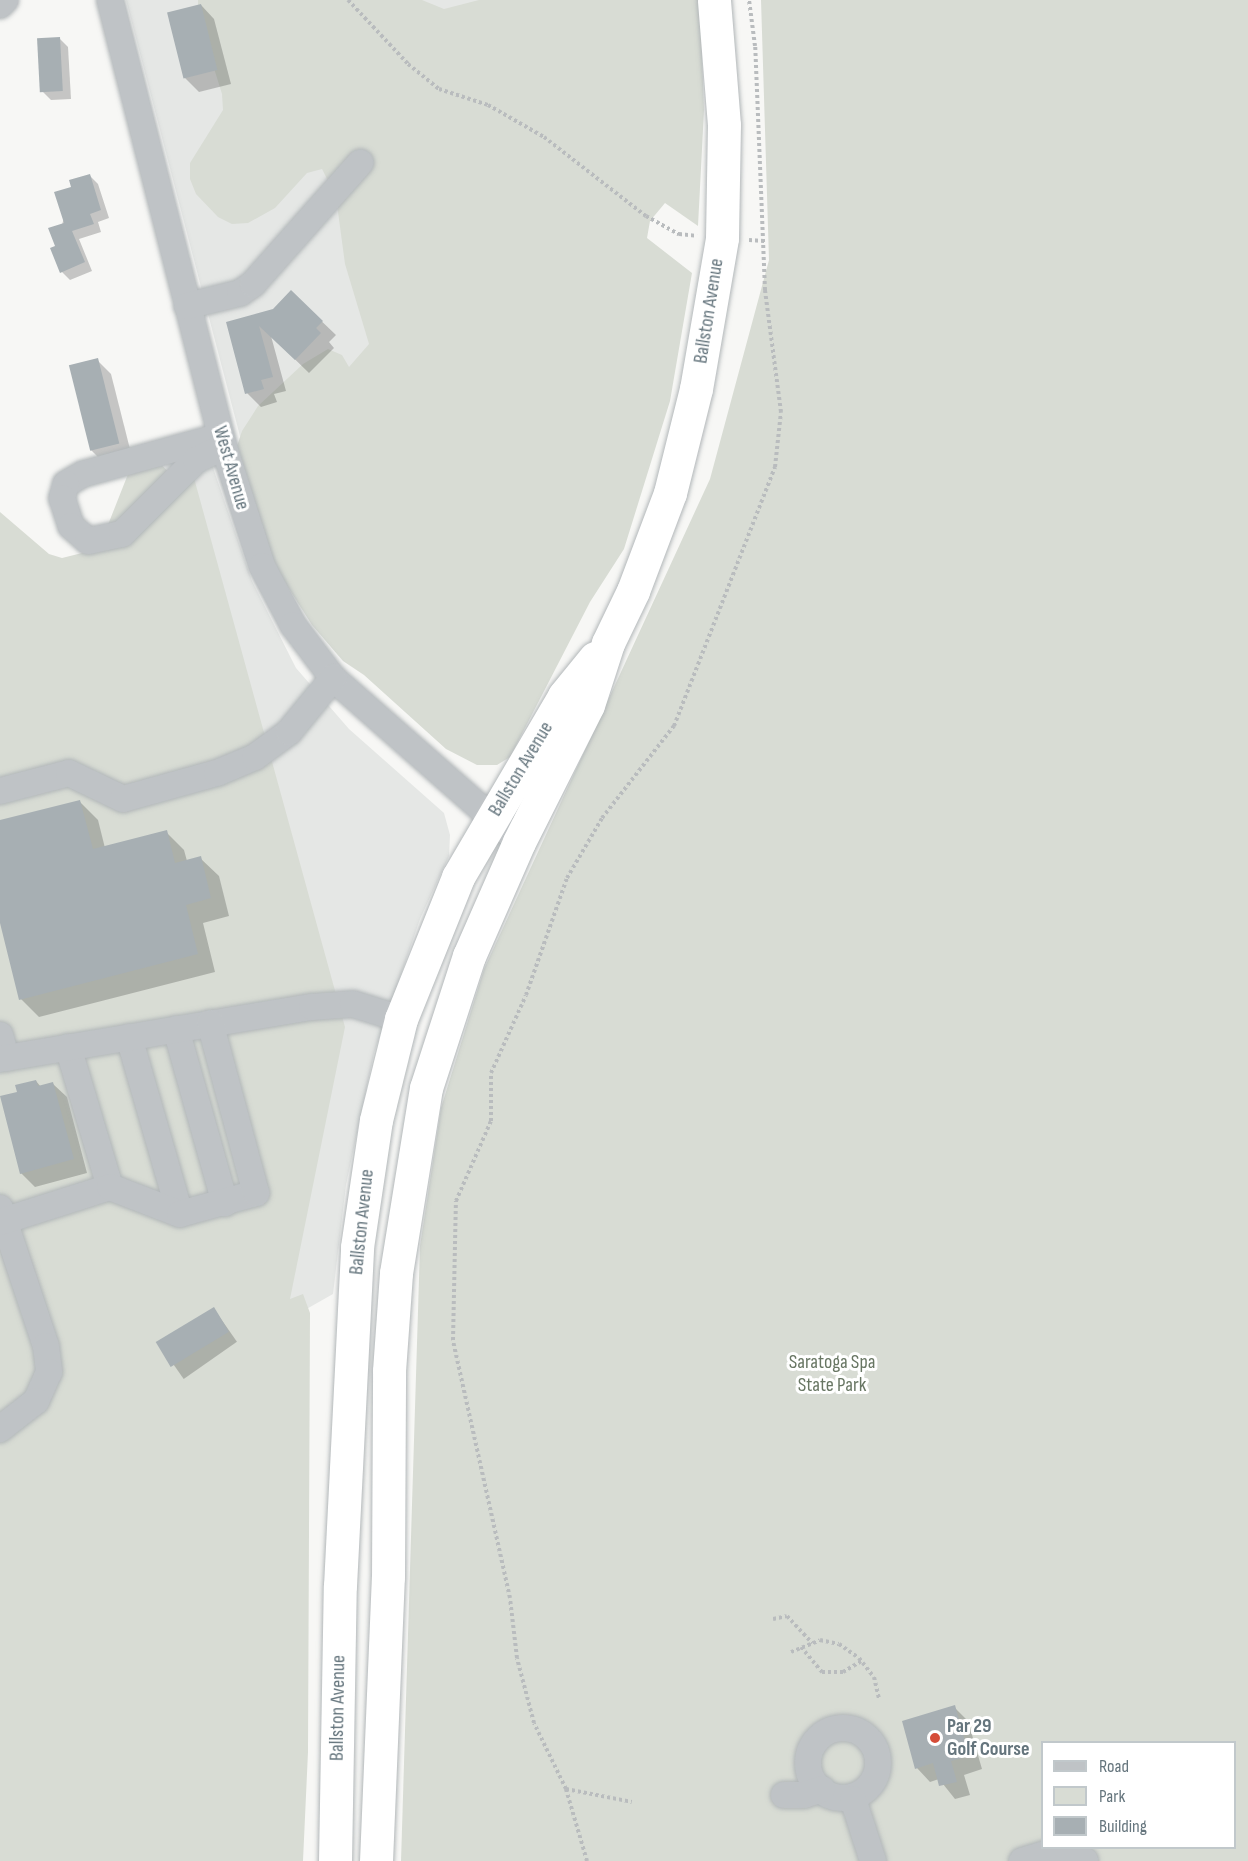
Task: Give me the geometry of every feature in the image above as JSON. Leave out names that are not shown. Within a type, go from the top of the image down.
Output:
[{"type":"highway","name":"Ballston Avenue","points":[[376,1861],[388,1576],[389,1371],[396,1273],[426,1088],[469,956],[519,842],[588,705],[608,643],[633,591],[670,493],[708,323],[724,197],[724,125],[714,0]]},
{"type":"highway","name":"Ballston Avenue","points":[[335,1861],[340,1586],[357,1247],[376,1120],[401,1019],[458,877],[564,696],[608,643]]},
{"type":"street","points":[[0,5],[4,0]]},
{"type":"street","name":"West Avenue","points":[[110,0],[223,441],[262,566],[292,625],[333,678],[519,842]]},
{"type":"street","points":[[187,306],[240,293],[253,284],[360,163]]},
{"type":"street","points":[[223,441],[195,460],[122,534],[88,541],[71,526],[62,498],[66,484],[83,474],[223,441]]},
{"type":"street","points":[[0,791],[69,773],[123,799],[217,773],[255,757],[290,732],[333,678]]},
{"type":"street","points":[[2,1050],[68,1047],[210,1023],[353,1004],[401,1019]]},
{"type":"street","points":[[0,1429],[36,1401],[49,1372],[46,1346],[1,1217],[110,1187],[180,1214],[256,1193],[210,1023]]},
{"type":"street","points":[[176,1029],[225,1203]]},
{"type":"street","points":[[129,1037],[180,1214]]},
{"type":"street","points":[[68,1047],[110,1187]]},
{"type":"street","points":[[834,1727],[850,1729],[870,1745],[879,1770],[871,1788],[853,1799],[832,1796],[822,1789],[807,1765],[808,1748],[834,1727]]},
{"type":"street","points":[[784,1795],[804,1795],[822,1789]]},
{"type":"street","points":[[853,1799],[873,1861]]},
{"type":"street","points":[[1022,1861],[1057,1850],[1085,1861]]},
{"type":"path","points":[[348,0],[408,64],[439,90],[488,105],[544,137],[646,216],[679,234],[699,236]]},
{"type":"path","points":[[587,1861],[566,1789],[534,1723],[517,1658],[510,1598],[453,1340],[456,1201],[491,1121],[491,1073],[526,995],[567,878],[602,818],[674,726],[775,467],[781,412],[765,290],[765,241],[749,0]]},
{"type":"path","points":[[746,240],[765,241]]},
{"type":"path","points":[[773,1619],[787,1616],[812,1643]]},
{"type":"path","points":[[791,1652],[820,1640],[839,1644],[861,1661],[874,1677],[879,1698]]},
{"type":"path","points":[[801,1647],[822,1672],[843,1672],[861,1661]]},
{"type":"path","points":[[566,1789],[632,1802]]},
{"type":"shaded area","points":[[126,0],[553,0],[431,272],[252,482]]},
{"type":"shaded area","points":[[210,459],[252,581],[296,668],[349,729],[444,813],[450,835],[449,856],[420,919],[374,1053],[346,1185],[333,1294],[0,1483],[0,698]]},
{"type":"green space","points":[[198,0],[422,0],[444,9],[479,0],[700,0],[704,110],[698,226],[665,203],[650,221],[647,238],[692,273],[670,401],[624,549],[590,602],[510,757],[497,765],[477,765],[446,749],[364,675],[343,661],[312,625],[270,559],[233,458],[242,431],[258,406],[303,364],[328,349],[342,355],[349,367],[369,344],[345,264],[336,197],[322,169],[307,173],[275,208],[248,223],[232,224],[218,217],[196,194],[190,179],[190,163],[223,110],[222,94],[198,17]]},
{"type":"green space","name":"Saratoga Spa State Park","points":[[761,0],[1248,0],[1248,1861],[401,1861],[420,1246],[441,1108],[484,969],[710,479],[769,260]]},
{"type":"green space","points":[[157,460],[178,482],[194,478],[345,1027],[290,1299],[303,1294],[310,1313],[308,1752],[303,1861],[0,1861],[0,512],[49,554],[62,558],[90,551],[102,540],[130,469]]},
{"type":"building","points":[[201,4],[217,70],[183,78],[167,12]]},
{"type":"building","points":[[60,37],[63,91],[40,92],[37,38]]},
{"type":"building","points":[[90,174],[101,210],[90,214],[94,224],[72,231],[85,262],[60,273],[50,248],[55,246],[48,228],[64,223],[54,192],[71,187],[69,180]]},
{"type":"building","points":[[291,290],[323,321],[316,328],[321,333],[295,360],[259,326],[273,377],[261,380],[264,389],[245,394],[226,322],[273,309]]},
{"type":"building","points":[[98,358],[119,443],[90,451],[69,365]]},
{"type":"building","points":[[80,800],[93,849],[167,830],[175,863],[201,856],[211,898],[186,905],[198,954],[19,1000],[0,923],[0,820]]},
{"type":"building","points":[[36,1080],[38,1086],[53,1082],[74,1159],[20,1174],[0,1096],[17,1092],[15,1085]]},
{"type":"building","points":[[214,1307],[229,1332],[171,1367],[156,1342]]},
{"type":"building","name":"Par 29 Golf Course","points":[[955,1705],[969,1756],[951,1761],[957,1782],[939,1786],[933,1763],[915,1769],[902,1721]]},
{"type":"place","name":"Par 29 Golf Course","points":[[935,1738]]}]
